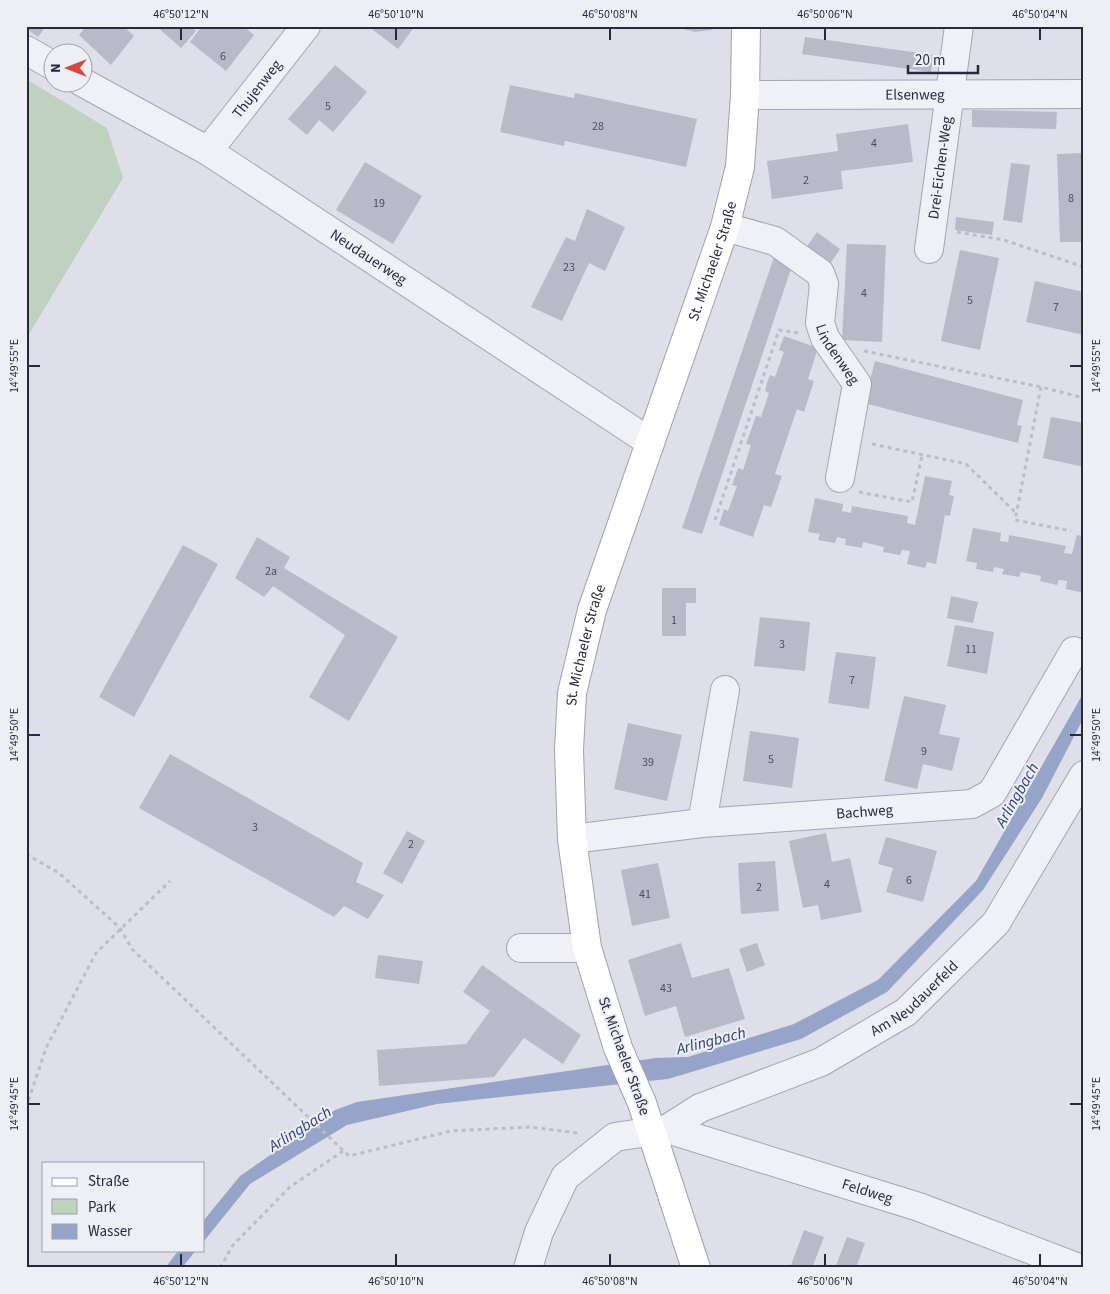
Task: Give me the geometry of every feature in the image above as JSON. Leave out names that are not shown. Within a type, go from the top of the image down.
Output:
[{"type":"main road","name":"St. Michaeler Straße","points":[[696,1268],[659,1129],[642,1102],[618,1048],[587,948],[572,840],[569,750],[572,693],[592,610],[725,227],[740,167],[745,95],[746,26]]},
{"type":"street","name":"Thujenweg","points":[[208,151],[306,26]]},
{"type":"street","name":"Drei-Eichen-Weg","points":[[931,239],[959,26]]},
{"type":"street","points":[[26,50],[42,59]]},
{"type":"street","name":"Neudauerweg","points":[[92,87],[208,151],[650,442]]},
{"type":"street","name":"Elsenweg","points":[[745,95],[1084,94]]},
{"type":"street","name":"Lindenweg","points":[[725,227],[775,241],[820,273],[824,284],[820,323],[827,341],[857,384],[840,478]]},
{"type":"street","name":"Bachweg","points":[[572,840],[702,823],[972,804],[992,793],[1074,651]]},
{"type":"street","points":[[702,823],[725,690]]},
{"type":"street","name":"Am Neudauerfeld","points":[[659,1129],[700,1108],[822,1062],[906,1012],[996,923],[1084,775]]},
{"type":"street","points":[[521,948],[587,948]]},
{"type":"street","points":[[528,1268],[539,1232],[565,1177],[615,1137],[659,1129]]},
{"type":"street","name":"Feldweg","points":[[659,1129],[919,1207],[1079,1268]]},
{"type":"path","points":[[931,239],[1004,240],[1084,267]]},
{"type":"path","points":[[715,520],[779,330],[1084,398]]},
{"type":"path","points":[[1041,387],[1015,520],[1070,531]]},
{"type":"path","points":[[847,439],[966,464],[1016,513]]},
{"type":"path","points":[[840,478],[852,490],[912,502],[922,455]]},
{"type":"path","points":[[26,854],[60,873],[120,928],[132,949],[349,1156],[451,1131],[529,1127],[615,1137]]},
{"type":"path","points":[[26,1108],[46,1048],[96,953],[170,881]]},
{"type":"path","points":[[220,1268],[233,1245],[290,1188],[343,1151]]},
{"type":"green space","points":[[26,79],[42,89],[42,92],[47,92],[107,128],[123,178],[26,339]]},
{"type":"water","points":[[1084,692],[1084,717],[1042,798],[983,890],[887,992],[801,1039],[668,1079],[437,1104],[347,1125],[250,1184],[205,1240],[205,1219],[240,1176],[335,1110],[357,1102],[655,1058],[688,1057],[794,1024],[878,980],[976,881]]},
{"type":"water","points":[[177,1252],[194,1252],[182,1268],[165,1268]]},
{"type":"building","points":[[29,26],[46,26],[38,37],[27,29]]},
{"type":"building","points":[[87,26],[123,26],[134,36],[111,65],[92,47],[92,42],[86,42],[79,35]]},
{"type":"building","points":[[156,26],[190,26],[196,31],[181,48]]},
{"type":"building","points":[[202,26],[243,26],[254,35],[226,71],[190,42]]},
{"type":"building","points":[[368,26],[415,26],[398,49]]},
{"type":"building","points":[[672,26],[712,26],[712,30],[695,32]]},
{"type":"building","points":[[805,37],[934,55],[931,72],[802,54]]},
{"type":"building","points":[[335,65],[367,92],[333,132],[319,120],[307,135],[288,119]]},
{"type":"building","points":[[510,85],[574,98],[575,93],[697,119],[686,167],[565,141],[564,146],[500,132]]},
{"type":"building","points":[[972,110],[1057,112],[1056,129],[972,127]]},
{"type":"building","points":[[908,124],[913,162],[841,171],[843,189],[772,199],[767,161],[838,151],[836,134]]},
{"type":"building","points":[[1084,153],[1084,242],[1060,242],[1057,154]]},
{"type":"building","points":[[365,162],[422,196],[393,244],[336,210]]},
{"type":"building","points":[[1011,163],[1030,165],[1022,223],[1003,220]]},
{"type":"building","points":[[587,209],[625,227],[605,271],[589,263],[562,321],[531,307],[566,237],[575,241]]},
{"type":"building","points":[[956,217],[994,222],[992,235],[955,230]]},
{"type":"building","points":[[817,232],[840,249],[830,264],[806,248]]},
{"type":"building","points":[[847,244],[886,245],[882,342],[842,340]]},
{"type":"building","points":[[960,250],[999,258],[980,350],[941,341]]},
{"type":"building","points":[[774,257],[793,263],[702,534],[682,528]]},
{"type":"building","points":[[1035,281],[1084,292],[1084,335],[1026,322]]},
{"type":"building","points":[[784,336],[818,348],[808,379],[814,381],[804,412],[797,409],[775,474],[782,476],[771,507],[764,505],[753,537],[719,525],[724,509],[728,511],[737,486],[732,485],[738,468],[743,470],[751,445],[746,444],[756,416],[761,417],[769,393],[765,391],[770,375],[775,377],[784,352],[779,350]]},
{"type":"building","points":[[875,361],[1023,400],[1017,425],[1022,426],[1018,443],[864,403]]},
{"type":"building","points":[[1051,417],[1084,423],[1084,467],[1043,458]]},
{"type":"building","points":[[925,476],[952,481],[949,495],[954,496],[950,516],[945,515],[936,564],[927,562],[925,568],[907,564],[910,551],[902,550],[900,555],[883,552],[884,547],[863,542],[862,548],[845,545],[846,539],[837,537],[835,543],[818,540],[820,534],[808,532],[815,498],[843,504],[842,511],[851,513],[852,506],[908,516],[907,523],[915,525]]},
{"type":"building","points":[[973,528],[1001,533],[1000,541],[1008,542],[1009,535],[1066,546],[1064,553],[1072,554],[1077,535],[1084,536],[1084,593],[1066,589],[1067,581],[1059,580],[1057,585],[1040,581],[1041,576],[1021,572],[1019,577],[1002,574],[1004,569],[994,567],[993,572],[976,569],[977,563],[966,561]]},
{"type":"building","points":[[257,537],[290,557],[284,568],[398,637],[349,721],[309,697],[345,635],[273,586],[264,597],[235,578]]},
{"type":"building","points":[[183,545],[218,564],[134,717],[99,697]]},
{"type":"building","points":[[662,588],[696,588],[696,603],[686,603],[686,636],[662,636]]},
{"type":"building","points":[[951,596],[978,602],[973,623],[947,618]]},
{"type":"building","points":[[760,617],[810,622],[805,671],[754,666]]},
{"type":"building","points":[[955,625],[994,632],[987,674],[947,666]]},
{"type":"building","points":[[836,652],[876,657],[869,709],[828,703]]},
{"type":"building","points":[[904,696],[946,705],[939,734],[960,738],[952,771],[923,764],[917,789],[884,781]]},
{"type":"building","points":[[628,723],[682,735],[667,801],[614,789]]},
{"type":"building","points":[[750,731],[799,738],[792,788],[743,781]]},
{"type":"building","points":[[170,754],[363,863],[356,882],[384,895],[368,919],[344,906],[334,917],[139,808]]},
{"type":"building","points":[[407,831],[425,841],[402,884],[383,873]]},
{"type":"building","points":[[826,833],[832,862],[850,858],[862,912],[821,920],[818,905],[803,908],[789,841]]},
{"type":"building","points":[[886,837],[937,851],[923,902],[886,892],[893,868],[878,864]]},
{"type":"building","points":[[775,861],[779,911],[741,914],[738,863]]},
{"type":"building","points":[[658,863],[670,918],[632,926],[621,870]]},
{"type":"building","points":[[681,943],[692,978],[729,968],[745,1019],[685,1037],[676,1006],[645,1016],[628,960]]},
{"type":"building","points":[[757,943],[765,965],[747,972],[739,949]]},
{"type":"building","points":[[378,955],[423,961],[419,984],[375,978]]},
{"type":"building","points":[[482,965],[581,1035],[563,1064],[524,1038],[494,1077],[379,1086],[377,1050],[466,1044],[490,1011],[463,992]]},
{"type":"building","points":[[804,1230],[824,1237],[812,1268],[790,1268]]},
{"type":"building","points":[[847,1237],[865,1243],[856,1268],[835,1268]]},
{"type":"water label","name":"Arlingbach","points":[[1017,795]]},
{"type":"water label","name":"Arlingbach","points":[[711,1041]]},
{"type":"water label","name":"Arlingbach","points":[[300,1129]]}]
